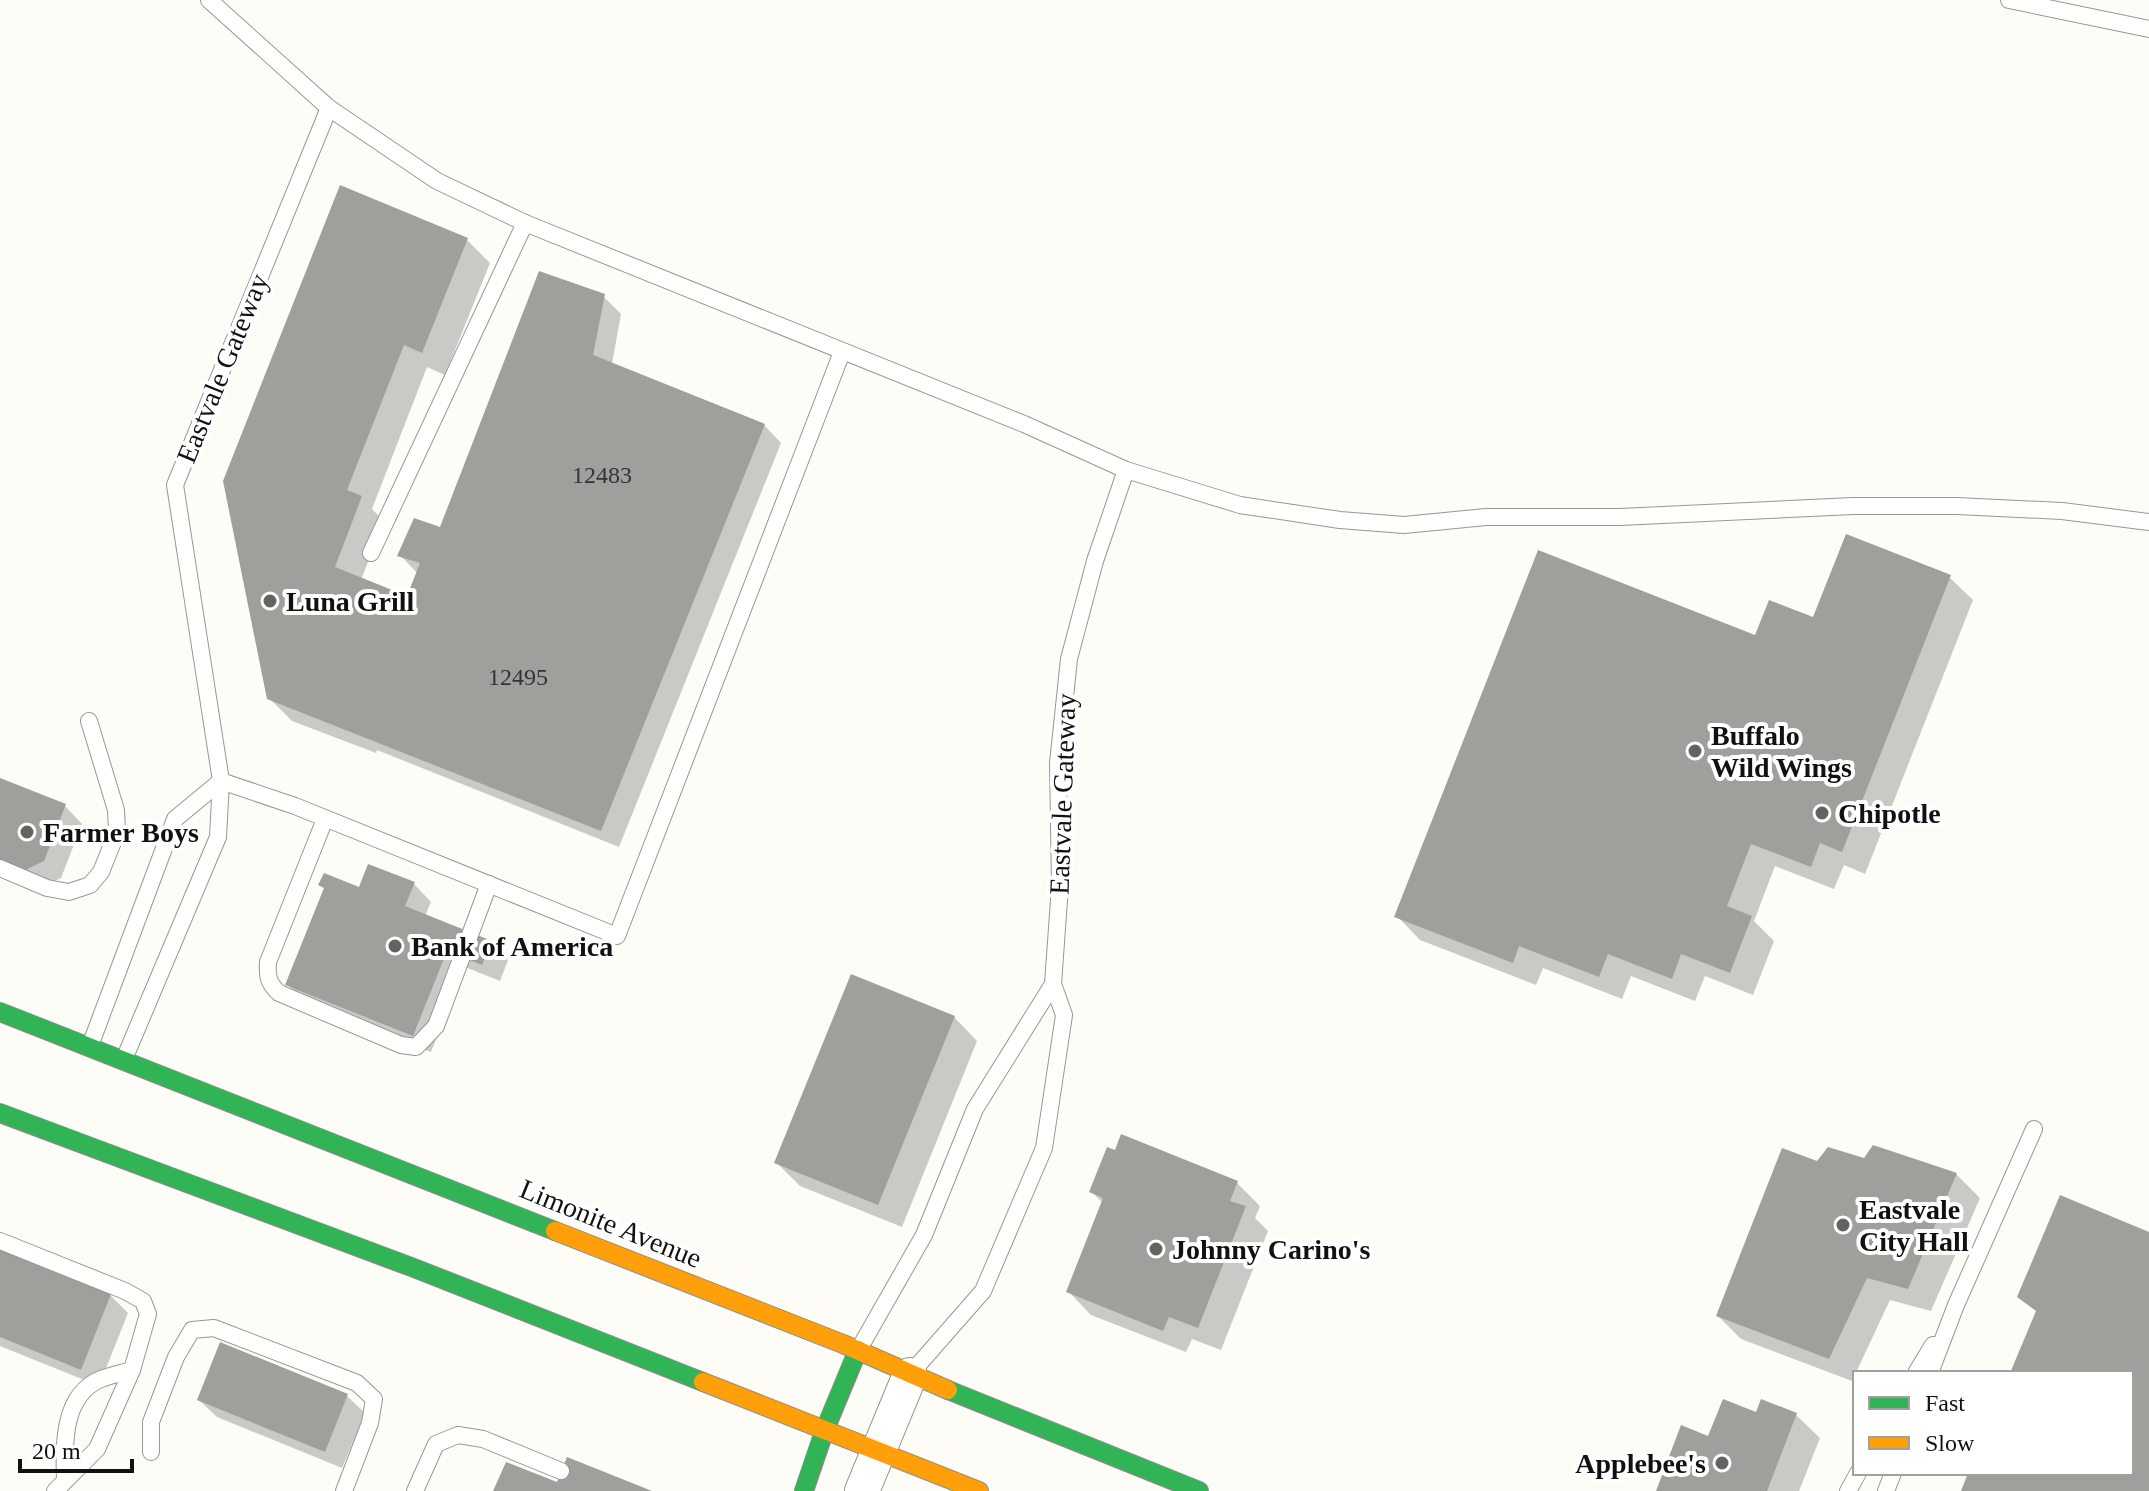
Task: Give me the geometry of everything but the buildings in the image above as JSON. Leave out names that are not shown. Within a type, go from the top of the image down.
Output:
[{"type":"main road","name":"Limonite Avenue","points":[[0,1012],[858,1350],[910,1375],[1199,1491]]},
{"type":"main road","points":[[0,1113],[414,1268],[979,1491]]},
{"type":"main road","points":[[804,1491],[824,1432],[858,1350]]},
{"type":"street","points":[[862,1491],[910,1375]]},
{"type":"lane","points":[[209,0],[329,108],[437,181],[525,223],[1024,424],[1126,470],[1240,505],[1340,520],[1404,525],[1486,517],[1636,517],[1853,506],[2032,510],[2149,522]]},
{"type":"lane","points":[[2009,0],[2149,29]]},
{"type":"lane","name":"Eastvale Gateway","points":[[123,1062],[218,837],[221,781],[175,485],[329,108]]},
{"type":"lane","points":[[371,553],[525,223]]},
{"type":"lane","points":[[89,1049],[175,819],[221,781],[325,819],[617,936],[842,352]]},
{"type":"lane","name":"Eastvale Gateway","points":[[1053,984],[1060,886],[1058,763],[1069,659],[1095,561],[1126,470]]},
{"type":"lane","points":[[0,868],[47,888],[69,892],[90,885],[101,872],[117,832],[116,810],[89,721]]},
{"type":"lane","points":[[325,819],[268,962],[267,975],[271,986],[279,993],[401,1045],[416,1047],[436,1026],[489,884]]},
{"type":"lane","points":[[858,1350],[924,1235],[975,1109],[1053,984]]},
{"type":"lane","points":[[910,1375],[983,1291],[1044,1148],[1064,1015],[1053,984]]},
{"type":"lane","points":[[1931,1371],[1956,1305],[2034,1129]]},
{"type":"lane","points":[[0,1241],[125,1291],[143,1301],[148,1314],[132,1370],[97,1449],[60,1486]]},
{"type":"lane","points":[[1917,1371],[1956,1305]]},
{"type":"lane","points":[[151,1452],[151,1422],[176,1357],[192,1330],[214,1328],[357,1383],[374,1399],[370,1423],[344,1491]]},
{"type":"lane","points":[[60,1486],[67,1423],[79,1394],[99,1379],[132,1370]]},
{"type":"lane","points":[[415,1491],[436,1444],[458,1435],[483,1439],[561,1471]]},
{"type":"traffic: fast","points":[[0,1012],[555,1231]]},
{"type":"traffic: fast","points":[[0,1113],[414,1268],[703,1382]]},
{"type":"traffic: fast","points":[[804,1491],[824,1432],[858,1350]]},
{"type":"traffic: fast","points":[[948,1390],[1199,1491]]},
{"type":"traffic: slow","points":[[555,1231],[843,1344],[948,1390]]},
{"type":"traffic: slow","points":[[703,1382],[979,1491]]},
{"type":"place","name":"Luna Grill","points":[[270,601]]},
{"type":"place","name":"Buffalo Wild Wings","points":[[1695,751]]},
{"type":"place","name":"Chipotle","points":[[1822,813]]},
{"type":"place","name":"Farmer Boys","points":[[27,832]]},
{"type":"place","name":"Bank of America","points":[[395,946]]},
{"type":"place","name":"Eastvale City Hall","points":[[1843,1225]]},
{"type":"place","name":"Johnny Carino's","points":[[1156,1249]]},
{"type":"place","name":"Applebee's","points":[[1722,1463]]}]
